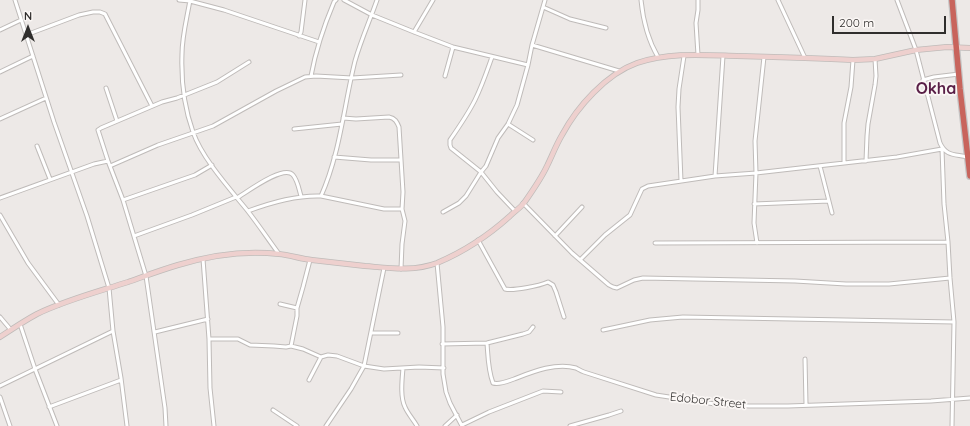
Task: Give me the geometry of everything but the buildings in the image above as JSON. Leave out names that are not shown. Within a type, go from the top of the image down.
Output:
[{"type":"highway","points":[[952,0],[959,74],[967,128],[970,176]]},
{"type":"street","points":[[15,0],[32,56],[87,216],[109,288],[113,331],[127,426]]},
{"type":"street","points":[[179,0],[190,1],[224,10],[319,42]]},
{"type":"street","points":[[299,36],[301,32],[305,0]]},
{"type":"street","points":[[311,76],[319,42],[336,0]]},
{"type":"street","points":[[344,0],[372,15],[453,47],[528,65]]},
{"type":"street","points":[[321,196],[326,185],[334,157],[355,61],[377,0]]},
{"type":"street","points":[[414,32],[433,0]]},
{"type":"street","points":[[443,212],[466,196],[486,166],[498,138],[508,124],[517,105],[545,0]]},
{"type":"street","points":[[641,0],[645,25],[652,48],[658,57]]},
{"type":"street","points":[[698,0],[696,23],[698,55]]},
{"type":"street","points":[[778,0],[806,58]]},
{"type":"street","points":[[898,0],[916,50],[942,149],[944,204],[954,322],[952,426]]},
{"type":"street","points":[[190,1],[183,37],[182,78],[184,95],[193,133],[202,151],[279,254]]},
{"type":"street","points":[[543,7],[570,19],[606,28]]},
{"type":"street","points":[[26,35],[79,15],[93,12],[105,14],[152,106]]},
{"type":"street","points":[[0,30],[22,20]]},
{"type":"street","points":[[532,45],[619,71]]},
{"type":"street","points":[[445,76],[453,47]]},
{"type":"street","points":[[0,337],[36,315],[80,297],[177,265],[231,254],[279,254],[310,260],[401,269],[421,267],[437,263],[478,240],[516,211],[546,168],[561,136],[576,114],[593,93],[603,84],[619,71],[634,64],[658,57],[698,55],[853,60],[875,59],[916,50],[956,47],[970,48]]},
{"type":"street","points":[[0,72],[32,56]]},
{"type":"street","points":[[681,181],[678,107],[684,56]]},
{"type":"street","points":[[715,176],[723,56]]},
{"type":"street","points":[[757,243],[754,227],[756,173],[755,141],[764,56]]},
{"type":"street","points":[[492,57],[476,100],[449,142],[451,148],[481,172],[497,192],[516,211]]},
{"type":"street","points":[[866,160],[866,136],[876,76],[875,59]]},
{"type":"street","points":[[844,163],[844,123],[851,87],[853,60]]},
{"type":"street","points":[[166,426],[155,332],[146,276],[123,200],[98,130],[152,106],[217,82],[249,62]]},
{"type":"street","points":[[923,80],[959,74]]},
{"type":"street","points":[[110,166],[158,145],[213,126],[301,79],[311,76],[352,78],[401,75]]},
{"type":"street","points":[[106,88],[117,121]]},
{"type":"street","points":[[0,119],[46,98]]},
{"type":"street","points":[[343,118],[356,119],[392,117],[399,127],[402,209],[405,221],[401,269]]},
{"type":"street","points":[[294,129],[342,124]]},
{"type":"street","points":[[508,124],[533,140]]},
{"type":"street","points":[[37,146],[50,179]]},
{"type":"street","points":[[580,260],[605,235],[630,215],[642,189],[648,186],[715,176],[756,173],[897,157],[942,149],[948,153],[968,157]]},
{"type":"street","points":[[334,157],[372,160],[400,160]]},
{"type":"street","points":[[0,198],[50,179],[94,164],[108,161]]},
{"type":"street","points":[[123,200],[195,176],[212,165]]},
{"type":"street","points":[[820,166],[832,213]]},
{"type":"street","points":[[134,236],[192,216],[237,197],[271,177],[285,172],[293,175],[301,196]]},
{"type":"street","points":[[248,211],[301,196],[321,196],[384,209],[402,209]]},
{"type":"street","points":[[754,204],[829,201]]},
{"type":"street","points":[[523,203],[580,260],[609,285],[616,288],[634,280],[643,278],[846,284],[889,284],[950,278]]},
{"type":"street","points":[[555,236],[582,207]]},
{"type":"street","points":[[0,215],[28,263],[59,305]]},
{"type":"street","points":[[478,240],[504,289],[515,290],[548,282],[553,285],[564,317]]},
{"type":"street","points":[[655,243],[948,242]]},
{"type":"street","points":[[204,259],[209,339],[210,388],[214,426]]},
{"type":"street","points":[[290,346],[297,316],[297,308],[310,260]]},
{"type":"street","points":[[437,263],[443,327],[443,374],[446,392],[450,403],[462,425],[489,412],[543,391],[561,392]]},
{"type":"street","points":[[326,426],[351,389],[364,366],[384,268]]},
{"type":"street","points":[[280,304],[297,308]]},
{"type":"street","points":[[0,316],[11,330]]},
{"type":"street","points":[[603,330],[650,320],[683,317],[954,322]]},
{"type":"street","points":[[155,332],[208,319]]},
{"type":"street","points":[[20,324],[35,369],[57,426]]},
{"type":"street","points":[[442,344],[487,343],[529,332],[533,327]]},
{"type":"street","points":[[0,386],[113,331]]},
{"type":"street","points":[[371,333],[398,333]]},
{"type":"street","points":[[209,339],[238,339],[250,345],[290,346],[303,349],[321,357],[328,355],[337,356],[364,366],[384,369],[419,367],[444,368]]},
{"type":"street","name":"Edobor Street","points":[[487,343],[492,379],[493,383],[496,384],[540,370],[553,367],[566,367],[576,368],[584,372],[656,395],[715,404],[788,406],[806,404],[970,398]]},
{"type":"street","points":[[309,380],[321,357]]},
{"type":"street","points":[[805,359],[806,404]]},
{"type":"street","points":[[403,368],[403,404],[417,426]]},
{"type":"street","points":[[49,407],[121,380]]},
{"type":"street","points":[[0,397],[10,426]]},
{"type":"street","points":[[273,410],[297,426]]},
{"type":"street","points":[[570,426],[609,416],[622,411]]},
{"type":"street","points":[[445,426],[457,415]]},
{"type":"district","name":"Okha","points":[[936,89]]}]
